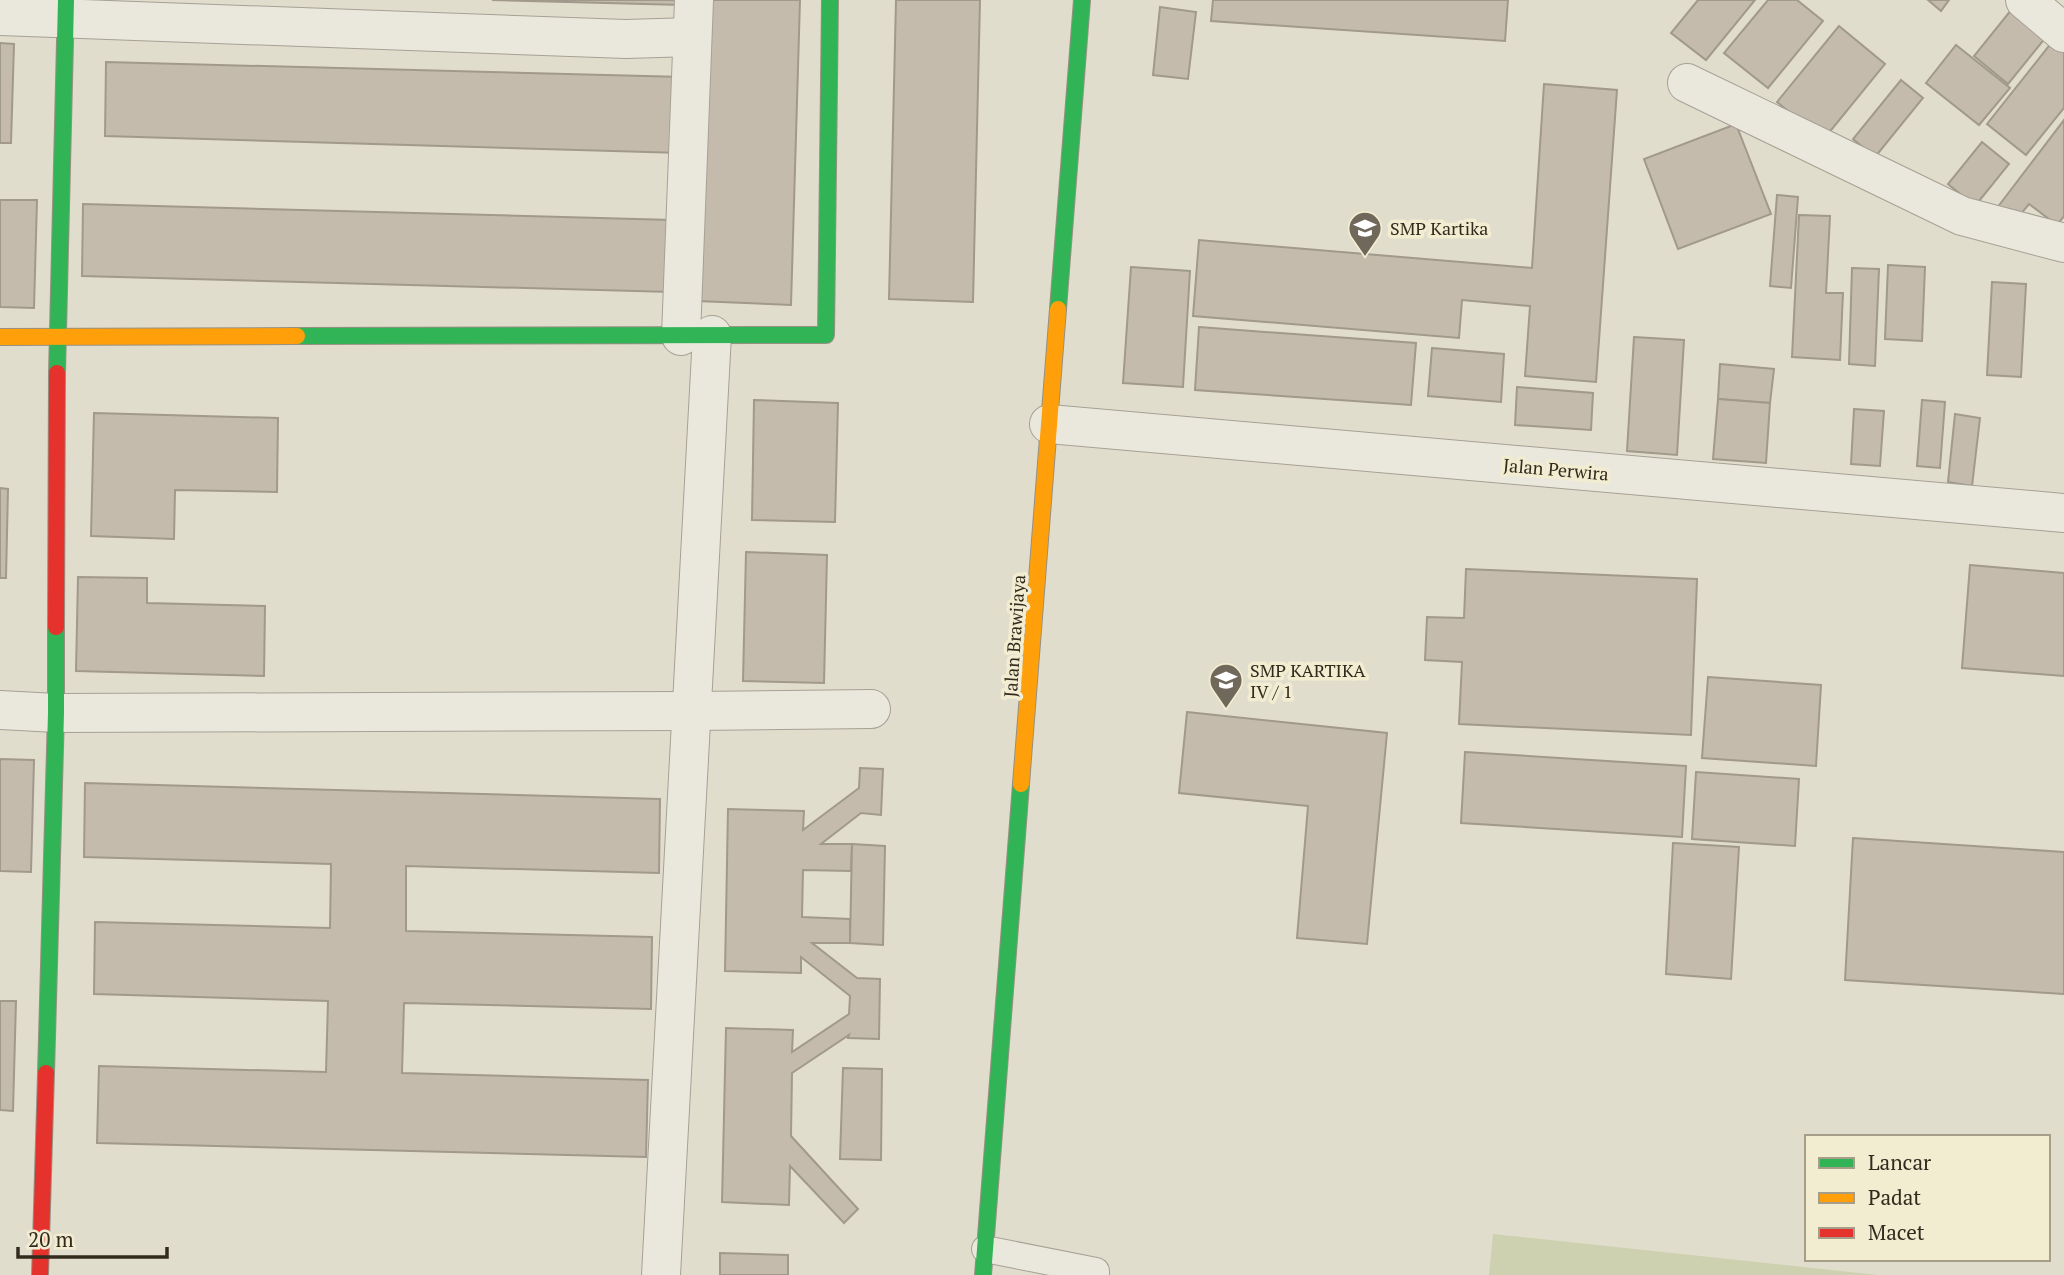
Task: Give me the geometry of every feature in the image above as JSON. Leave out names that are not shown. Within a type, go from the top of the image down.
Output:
[{"type":"street","points":[[661,1275],[692,711],[697,336],[692,37],[694,0]]},
{"type":"street","points":[[0,337],[826,335],[830,0]]},
{"type":"street","name":"Jalan Brawijaya","points":[[984,1262],[1082,0]]},
{"type":"street","points":[[2025,0],[2064,33]]},
{"type":"street","points":[[0,16],[66,10],[612,38],[692,37]]},
{"type":"street","points":[[40,1275],[56,713],[57,337],[66,10]]},
{"type":"street","points":[[1687,83],[1962,216],[2064,243]]},
{"type":"street","name":"Jalan Perwira","points":[[1049,424],[2064,513]]},
{"type":"street","points":[[0,710],[56,713],[871,709]]},
{"type":"lane","points":[[984,1262],[1097,1271],[1096,1275]]},
{"type":"green space","points":[[1493,1234],[1878,1275],[1489,1275]]},
{"type":"building","points":[[492,0],[682,0],[682,5]]},
{"type":"building","points":[[707,0],[800,0],[791,305],[697,301]]},
{"type":"building","points":[[896,0],[980,0],[973,302],[889,299]]},
{"type":"building","points":[[1213,0],[1508,0],[1505,41],[1211,21]]},
{"type":"building","points":[[1698,0],[1755,0],[1706,60],[1671,33]]},
{"type":"building","points":[[1768,0],[1797,0],[1823,21],[1768,88],[1724,53]]},
{"type":"building","points":[[1928,0],[1949,0],[1941,11]]},
{"type":"building","points":[[2016,4],[2051,31],[2008,84],[1974,56]]},
{"type":"building","points":[[1160,7],[1196,12],[1188,79],[1153,75]]},
{"type":"building","points":[[1839,26],[1885,64],[1823,140],[1777,102]]},
{"type":"building","points":[[2060,32],[2064,35],[2064,108],[2026,155],[1987,124]]},
{"type":"building","points":[[0,43],[14,44],[11,143],[0,143]]},
{"type":"building","points":[[1956,45],[2010,88],[1979,125],[1926,83]]},
{"type":"building","points":[[106,62],[683,77],[681,153],[105,136]]},
{"type":"building","points":[[1901,80],[1923,98],[1875,157],[1853,139]]},
{"type":"building","points":[[1544,84],[1617,90],[1596,382],[1525,376],[1530,306],[1462,300],[1459,338],[1193,316],[1199,240],[1532,268]]},
{"type":"building","points":[[2064,120],[2064,216],[2057,225],[2029,204],[2015,221],[1997,208]]},
{"type":"building","points":[[1736,124],[1771,214],[1678,249],[1644,159]]},
{"type":"building","points":[[1982,142],[2009,164],[1975,206],[1948,184]]},
{"type":"building","points":[[1777,195],[1798,197],[1791,288],[1770,286]]},
{"type":"building","points":[[0,200],[37,200],[34,308],[0,307]]},
{"type":"building","points":[[83,204],[672,220],[671,292],[82,276]]},
{"type":"building","points":[[1799,215],[1830,216],[1826,293],[1843,293],[1840,360],[1792,357]]},
{"type":"building","points":[[1888,265],[1925,267],[1922,341],[1885,339]]},
{"type":"building","points":[[1131,267],[1190,271],[1183,387],[1123,383]]},
{"type":"building","points":[[1852,268],[1879,269],[1875,366],[1849,364]]},
{"type":"building","points":[[1992,282],[2026,284],[2021,377],[1987,375]]},
{"type":"building","points":[[1199,327],[1416,343],[1411,405],[1195,390]]},
{"type":"building","points":[[1634,337],[1684,340],[1677,455],[1627,451]]},
{"type":"building","points":[[1432,348],[1504,354],[1501,402],[1428,396]]},
{"type":"building","points":[[1720,364],[1774,369],[1770,403],[1718,399]]},
{"type":"building","points":[[1517,387],[1593,393],[1591,430],[1515,425]]},
{"type":"building","points":[[1718,399],[1770,403],[1766,463],[1713,459]]},
{"type":"building","points":[[754,400],[838,403],[835,522],[752,520]]},
{"type":"building","points":[[1922,400],[1945,402],[1940,468],[1917,466]]},
{"type":"building","points":[[1854,409],[1884,411],[1880,466],[1851,464]]},
{"type":"building","points":[[94,413],[278,418],[277,492],[175,490],[174,539],[91,536]]},
{"type":"building","points":[[1955,414],[1980,418],[1972,486],[1948,482]]},
{"type":"building","points":[[0,488],[8,489],[6,578],[0,578]]},
{"type":"building","points":[[746,552],[827,555],[824,683],[743,681]]},
{"type":"building","points":[[1970,565],[2064,573],[2064,676],[1962,668]]},
{"type":"building","points":[[1466,569],[1697,579],[1691,735],[1459,724],[1462,662],[1425,660],[1427,617],[1464,618]]},
{"type":"building","points":[[78,577],[147,578],[147,603],[265,606],[264,676],[76,671]]},
{"type":"building","points":[[1708,677],[1821,685],[1816,766],[1702,758]]},
{"type":"building","points":[[1187,712],[1387,733],[1367,944],[1297,938],[1308,806],[1179,793]]},
{"type":"building","points":[[1465,752],[1686,766],[1682,837],[1461,823]]},
{"type":"building","points":[[0,759],[34,760],[31,872],[0,871]]},
{"type":"building","points":[[860,768],[883,769],[881,815],[861,813],[821,844],[852,844],[851,871],[803,870],[802,917],[850,919],[850,943],[812,943],[857,978],[880,979],[879,1039],[848,1038],[849,1035],[792,1073],[791,1136],[858,1209],[844,1223],[790,1166],[789,1205],[722,1202],[726,1028],[793,1030],[792,1052],[849,1014],[850,996],[801,957],[801,973],[725,971],[728,809],[804,811],[803,830],[859,788]]},
{"type":"building","points":[[1696,772],[1799,779],[1795,846],[1692,839]]},
{"type":"building","points":[[85,783],[660,799],[659,873],[406,866],[406,931],[652,937],[651,1009],[404,1003],[402,1073],[648,1080],[646,1157],[97,1143],[99,1066],[326,1072],[328,1001],[94,994],[95,922],[330,928],[331,864],[84,857]]},
{"type":"building","points":[[1853,838],[2064,852],[2064,994],[1845,980]]},
{"type":"building","points":[[1673,843],[1739,847],[1731,979],[1666,974]]},
{"type":"building","points":[[852,844],[885,846],[883,945],[850,943]]},
{"type":"building","points":[[0,1001],[16,1001],[13,1111],[0,1110]]},
{"type":"building","points":[[843,1068],[882,1069],[881,1160],[840,1159]]},
{"type":"building","points":[[720,1253],[788,1255],[788,1275],[720,1275]]},
{"type":"traffic: fast","points":[[57,373],[66,0]]},
{"type":"traffic: fast","points":[[297,336],[826,335],[830,0]]},
{"type":"traffic: fast","points":[[1058,309],[1082,0]]},
{"type":"traffic: fast","points":[[46,1073],[56,627]]},
{"type":"traffic: fast","points":[[983,1275],[1021,784]]},
{"type":"traffic: slow","points":[[1021,784],[1058,309]]},
{"type":"traffic: slow","points":[[0,337],[297,336]]},
{"type":"traffic: jam","points":[[56,627],[57,373]]},
{"type":"traffic: jam","points":[[40,1275],[46,1073]]},
{"type":"place","name":"SMP Kartika","points":[[1365,258]]},
{"type":"place","name":"SMP KARTIKA IV / 1","points":[[1226,710]]}]
